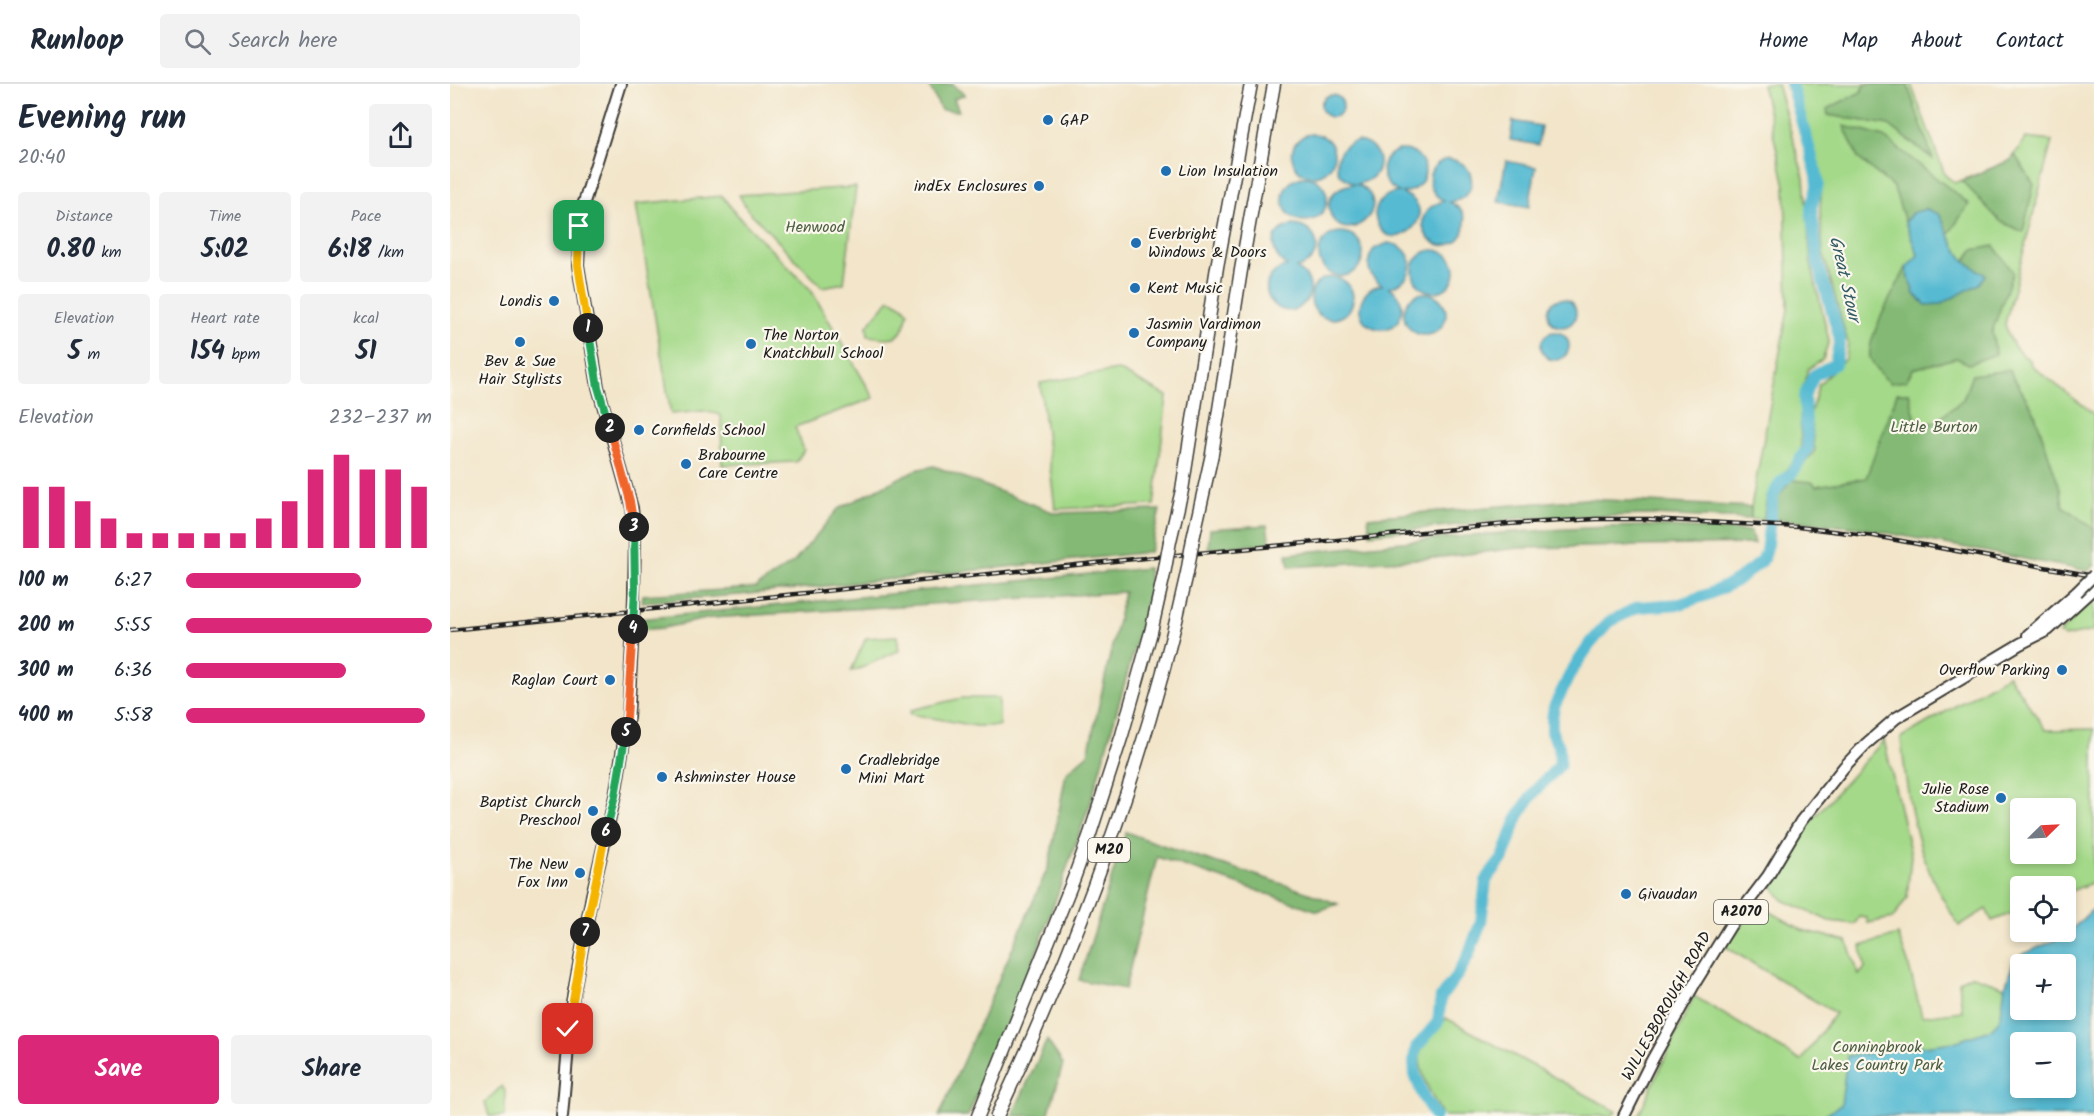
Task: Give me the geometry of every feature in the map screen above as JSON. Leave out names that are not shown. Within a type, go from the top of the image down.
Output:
[{"type":"highway","name":"M20","points":[[978,1116],[1090,834],[1122,735],[1151,633],[1182,489],[1217,267],[1251,84]]},
{"type":"highway","name":"M20","points":[[997,1116],[1024,1060],[1089,903],[1116,830],[1172,642],[1212,454],[1241,270],[1274,84]]},
{"type":"main road","points":[[562,1116],[572,1002],[592,895],[615,796],[628,717],[634,595],[635,536],[632,508],[598,387],[578,265],[581,212],[621,84]]},
{"type":"main road","name":"WILLESBOROUGH ROAD","points":[[2020,644],[2094,574]]},
{"type":"main road","name":"WILLESBOROUGH ROAD","points":[[1624,1116],[1696,981],[1730,926],[1768,876],[1802,821],[1844,767],[1896,718],[2020,644],[2048,630],[2092,591]]},
{"type":"green space","points":[[928,84],[952,84],[965,95],[954,99],[959,111],[941,110]]},
{"type":"green space","points":[[1762,84],[1777,84],[1804,178],[1811,264],[1829,340],[1823,359],[1808,369],[1800,398],[1801,451],[1767,496],[1763,520],[1751,519],[1751,507],[1788,309],[1785,186]]},
{"type":"green space","name":"Little Burton","points":[[1795,84],[1911,84],[1945,175],[1955,183],[2011,160],[2026,138],[2052,141],[2005,324],[2013,345],[2030,360],[2031,365],[2094,414],[2094,566],[1861,528],[1775,519],[1777,498],[1815,450],[1810,415],[1819,384],[1846,358],[1848,343],[1823,253],[1820,211],[1822,179]]},
{"type":"green space","points":[[1866,84],[1907,84],[1933,159],[1889,125],[1828,115],[1827,109],[1861,92]]},
{"type":"green space","points":[[1844,126],[1884,137],[1969,204],[1949,234],[1939,214],[1912,213],[1905,222],[1894,188],[1858,158]]},
{"type":"green space","points":[[2015,155],[2034,185],[2023,232],[2000,221],[1962,181],[2011,160]]},
{"type":"green space","name":"Henwood","points":[[856,187],[844,283],[822,287],[747,209],[739,195]]},
{"type":"green space","points":[[722,196],[738,216],[811,290],[874,398],[795,427],[804,450],[796,462],[722,465],[721,415],[703,411],[671,414],[636,204]]},
{"type":"green space","points":[[1994,246],[2013,272],[1992,332],[1996,354],[1969,364],[1956,358],[1913,369],[1906,381],[1890,383],[1874,365],[1870,357],[1870,348],[1877,325],[1906,268],[1914,294],[1985,275],[1965,261],[1973,250]]},
{"type":"green space","points":[[890,299],[903,306],[908,312],[903,329],[900,334],[891,338],[868,336],[867,326]]},
{"type":"green space","points":[[1118,370],[1167,396],[1154,505],[1055,509],[1040,383]]},
{"type":"green space","points":[[2009,370],[2034,411],[2060,489],[2063,506],[2094,529],[2094,566],[2088,571],[1861,528],[1775,519],[1777,498],[1791,480],[1812,482],[1816,486],[1866,478],[1897,393],[1909,393],[1918,428],[1937,421],[1963,399],[1972,375]]},
{"type":"green space","points":[[934,466],[1055,513],[1160,510],[1150,552],[739,595],[642,602],[643,595],[755,588],[795,561],[838,509],[915,470]]},
{"type":"green space","points":[[1585,499],[1751,507],[1751,519],[1648,515],[1526,518],[1370,534],[1368,517]]},
{"type":"green space","points":[[1267,525],[1270,544],[1208,548],[1210,529]]},
{"type":"green space","points":[[1649,526],[1751,531],[1754,544],[1519,548],[1434,558],[1289,567],[1287,554],[1513,532]]},
{"type":"green space","points":[[1148,568],[1151,591],[1091,801],[1027,979],[968,1116],[939,1116],[1049,865],[1066,773],[1088,754],[1124,592],[711,618],[663,628],[640,630],[640,619]]},
{"type":"green space","points":[[2094,597],[2094,631],[2064,637],[2059,634]]},
{"type":"green space","points":[[897,636],[899,651],[851,671],[866,638]]},
{"type":"green space","name":"Julie Rose Stadium","points":[[2008,675],[2046,730],[2094,729],[2094,882],[2076,889],[2076,876],[2010,876],[2010,914],[1992,921],[1986,909],[1959,926],[1937,888],[1927,865],[1908,793],[1901,738]]},
{"type":"green space","points":[[962,698],[999,698],[999,726],[976,726],[910,714],[911,710]]},
{"type":"green space","points":[[1884,740],[1911,855],[1907,898],[1893,918],[1868,923],[1867,918],[1859,917],[1855,924],[1829,921],[1783,900],[1772,886],[1808,824]]},
{"type":"green space","points":[[1126,832],[1338,904],[1318,911],[1157,857],[1125,989],[1079,980]]},
{"type":"green space","name":"Conningbrook Lakes Country Park","points":[[1764,908],[1802,930],[1847,941],[1859,975],[1865,968],[1861,946],[1898,935],[1922,1016],[1962,1011],[1959,981],[1971,975],[2005,987],[2010,972],[2010,1020],[2076,1020],[2076,954],[2024,954],[2050,942],[2076,942],[2076,925],[2094,908],[2094,1116],[1638,1116],[1694,996],[1801,1061],[1835,1013],[1724,946],[1756,909]]},
{"type":"green space","points":[[1446,1018],[1616,1111],[1612,1116],[1443,1116],[1426,1083],[1420,1056],[1422,1049]]},
{"type":"green space","points":[[1047,1040],[1063,1064],[1048,1116],[1012,1116]]},
{"type":"green space","points":[[502,1086],[505,1091],[505,1116],[489,1116],[485,1102]]},
{"type":"water","points":[[1332,95],[1340,98],[1343,106],[1340,114],[1332,117],[1324,114],[1321,106],[1324,98]]},
{"type":"water","points":[[1513,121],[1541,126],[1538,145],[1510,140]]},
{"type":"water","points":[[1313,134],[1321,135],[1328,140],[1333,147],[1333,163],[1328,170],[1321,175],[1313,176],[1305,175],[1298,170],[1293,163],[1292,155],[1293,147],[1298,140],[1305,135]]},
{"type":"water","points":[[1357,141],[1374,149],[1379,163],[1373,177],[1356,184],[1368,193],[1373,202],[1371,212],[1365,221],[1346,228],[1337,224],[1330,213],[1329,202],[1334,193],[1342,187],[1353,184],[1339,174],[1337,163],[1342,149]]},
{"type":"water","points":[[1399,150],[1410,151],[1418,156],[1425,170],[1420,184],[1402,193],[1415,202],[1419,212],[1417,222],[1410,231],[1400,236],[1390,236],[1381,230],[1375,215],[1382,199],[1398,192],[1386,182],[1382,170],[1386,159]]},
{"type":"water","points":[[1448,159],[1458,161],[1465,166],[1472,180],[1467,194],[1450,202],[1463,214],[1465,227],[1457,241],[1447,245],[1437,244],[1430,239],[1423,223],[1425,214],[1432,206],[1444,201],[1433,190],[1429,178],[1435,166]]},
{"type":"water","points":[[1506,161],[1536,167],[1529,207],[1498,202]]},
{"type":"water","points":[[1305,177],[1320,184],[1327,199],[1320,214],[1305,221],[1290,214],[1283,199],[1290,184]]},
{"type":"water","points":[[1926,209],[1939,214],[1955,247],[1965,261],[1985,275],[1979,284],[1941,304],[1926,305],[1914,294],[1906,268],[1918,255],[1905,222],[1912,213]]},
{"type":"water","points":[[1293,225],[1303,227],[1310,232],[1317,245],[1312,259],[1296,268],[1306,276],[1310,285],[1309,294],[1305,302],[1290,311],[1280,309],[1272,302],[1268,296],[1267,287],[1272,275],[1287,266],[1274,249],[1276,237],[1279,232]]},
{"type":"water","points":[[1341,232],[1356,239],[1363,254],[1356,269],[1341,276],[1326,269],[1319,254],[1326,239]]},
{"type":"water","points":[[1388,243],[1405,250],[1411,264],[1405,278],[1399,284],[1389,287],[1401,300],[1402,308],[1397,322],[1392,327],[1384,329],[1367,324],[1362,318],[1360,304],[1368,291],[1382,285],[1373,278],[1368,264],[1374,249]]},
{"type":"water","points":[[1434,250],[1442,251],[1449,256],[1454,263],[1454,279],[1449,286],[1442,291],[1434,292],[1426,291],[1419,286],[1414,279],[1413,271],[1414,263],[1419,256],[1426,251]]},
{"type":"water","points":[[1332,277],[1347,283],[1353,298],[1347,313],[1332,319],[1317,313],[1311,298],[1317,283]]},
{"type":"water","points":[[1425,293],[1433,294],[1440,299],[1445,306],[1445,322],[1440,329],[1433,334],[1425,335],[1417,334],[1410,329],[1405,322],[1404,314],[1405,306],[1410,299],[1417,294]]},
{"type":"water","points":[[1562,299],[1572,303],[1576,313],[1572,323],[1562,327],[1552,323],[1548,313],[1552,303]]},
{"type":"water","points":[[1555,332],[1565,336],[1569,346],[1565,356],[1555,360],[1545,356],[1541,346],[1545,336]]},
{"type":"water","points":[[2094,908],[2094,1116],[1823,1116],[1841,1105],[1847,1056],[1954,1042],[1990,1030],[2000,1020],[2005,987],[2010,972],[2010,1020],[2076,1020],[2076,954],[2024,954],[2050,942],[2076,942],[2076,925]]},
{"type":"waterway","name":"Great Stour","points":[[1435,1116],[1424,1098],[1415,1075],[1416,1048],[1438,1022],[1441,997],[1468,956],[1481,922],[1486,880],[1503,858],[1518,816],[1535,791],[1560,765],[1559,746],[1552,733],[1552,719],[1554,707],[1571,672],[1590,644],[1609,622],[1638,607],[1680,604],[1709,594],[1736,581],[1762,561],[1766,552],[1773,495],[1781,482],[1792,473],[1808,447],[1804,397],[1814,375],[1835,364],[1840,339],[1818,263],[1811,208],[1818,184],[1817,175],[1791,84]]},
{"type":"railway","points":[[450,630],[1124,560],[1508,524],[1596,519],[1649,519],[1798,527],[1874,536],[2094,576]]},
{"type":"place","name":"GAP","points":[[1048,120]]},
{"type":"place","name":"Lion Insulation","points":[[1166,171]]},
{"type":"place","name":"indEx Enclosures","points":[[1039,186]]},
{"type":"place","name":"Everbright Windows & Doors","points":[[1136,243]]},
{"type":"place","name":"Kent Music","points":[[1135,288]]},
{"type":"place","name":"Londis","points":[[554,301]]},
{"type":"place","name":"Jasmin Vardimon Company","points":[[1134,333]]},
{"type":"place","name":"Bev & Sue Hair Stylists","points":[[520,342]]},
{"type":"place","name":"The Norton Knatchbull School","points":[[751,344]]},
{"type":"place","name":"Cornfields School","points":[[639,430]]},
{"type":"place","name":"Brabourne Care Centre","points":[[686,464]]},
{"type":"place","name":"Overflow Parking","points":[[2062,670]]},
{"type":"place","name":"Raglan Court","points":[[610,680]]},
{"type":"place","name":"Cradlebridge Mini Mart","points":[[846,769]]},
{"type":"place","name":"Ashminster House","points":[[662,777]]},
{"type":"place","name":"Julie Rose Stadium","points":[[2001,798]]},
{"type":"place","name":"Baptist Church Preschool","points":[[593,811]]},
{"type":"place","name":"The New Fox Inn","points":[[580,873]]},
{"type":"place","name":"Givaudan","points":[[1626,894]]},
{"type":"route","points":[[568,1029],[592,895],[615,796],[628,717],[635,587],[635,536],[632,508],[598,387],[578,265],[579,226]]}]
